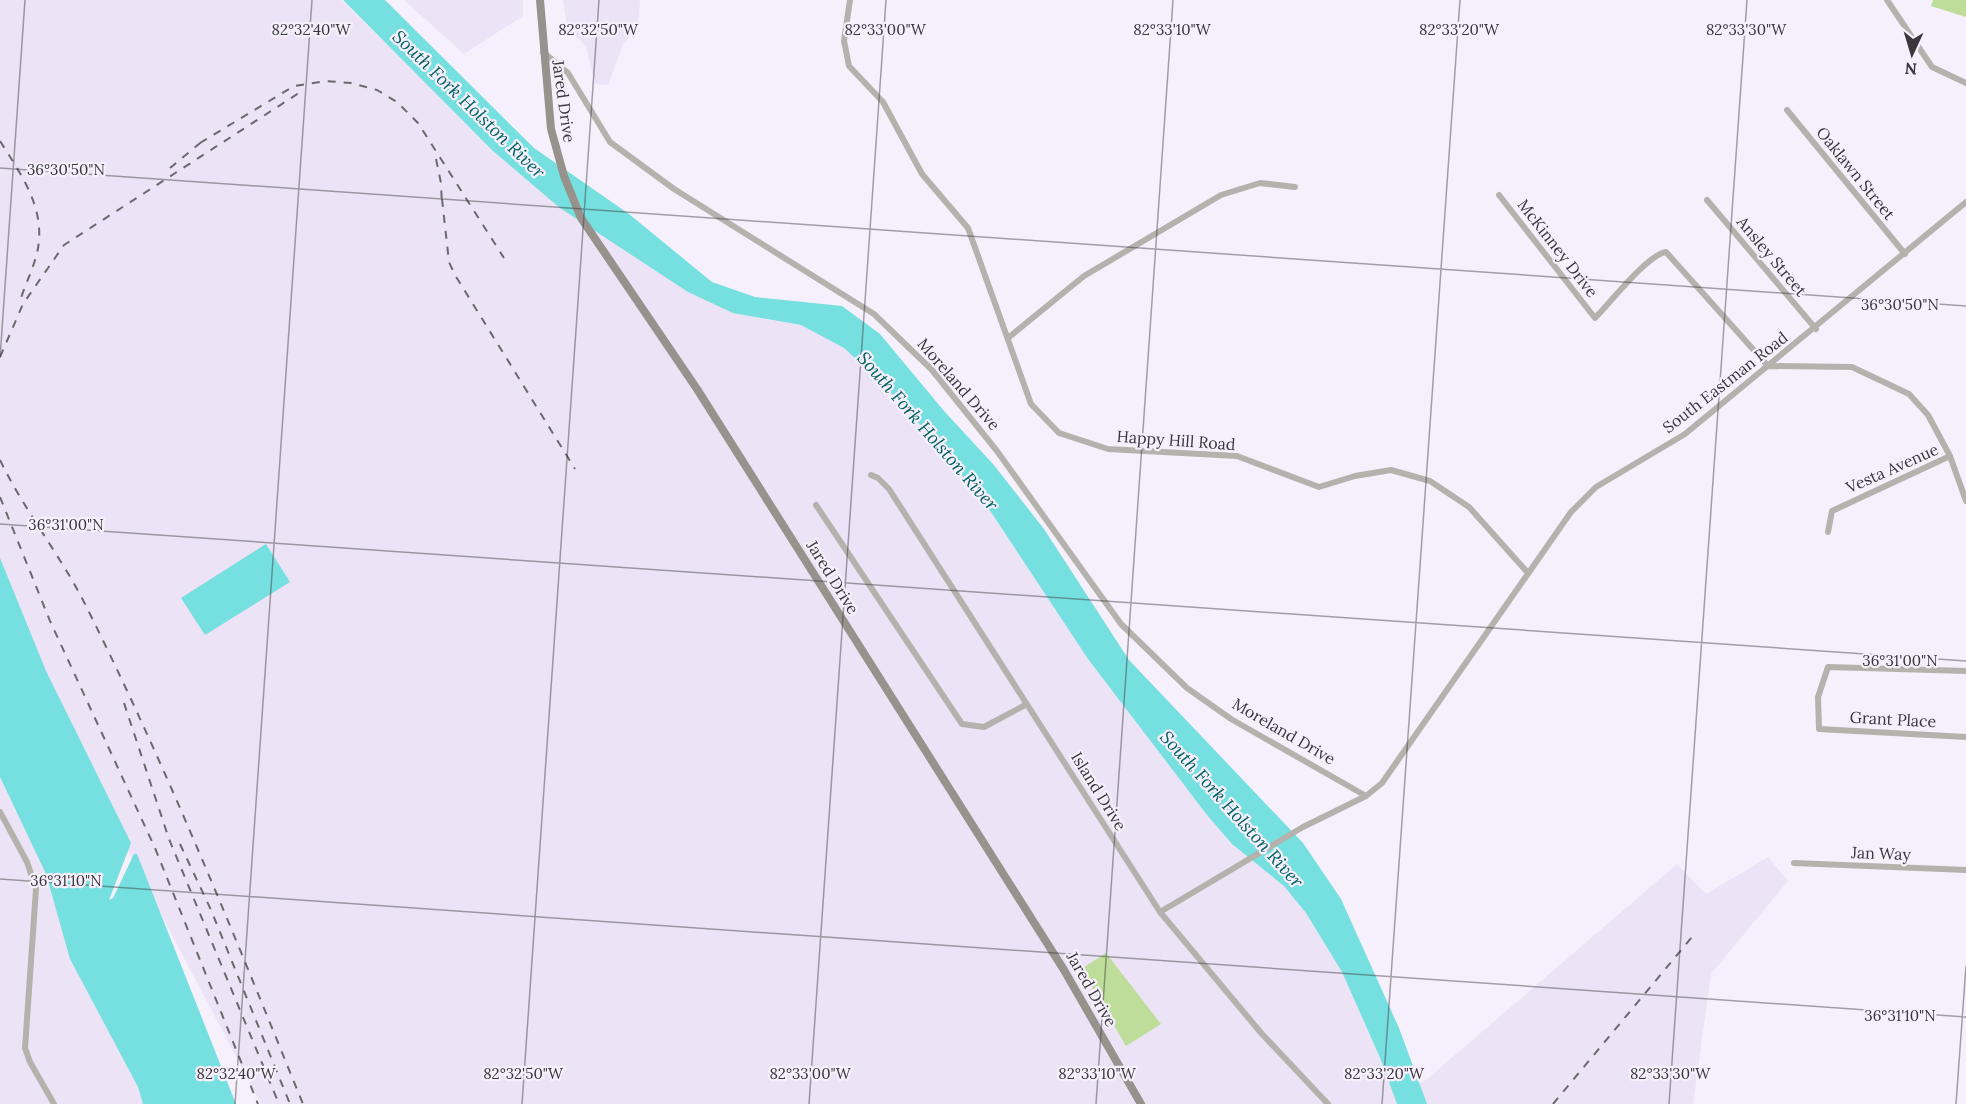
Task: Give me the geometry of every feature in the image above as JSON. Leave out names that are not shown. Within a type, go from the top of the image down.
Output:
[{"type":"main road","points":[[540,0],[542,51]]},
{"type":"main road","name":"Jared Drive","points":[[542,51],[550,129],[564,176],[592,236],[703,399],[1064,970],[1141,1104]]},
{"type":"street","name":"Happy Hill Road","points":[[850,0],[844,42],[849,66],[883,102],[922,174],[969,228],[1031,405],[1059,433],[1108,449],[1237,456],[1319,487],[1355,476],[1391,470],[1430,481],[1469,507],[1528,573]]},
{"type":"street","points":[[1887,0],[1932,67],[1966,83]]},
{"type":"street","name":"Moreland Drive","points":[[542,51],[568,73],[610,142],[674,189],[874,314],[932,370],[997,451],[1121,624],[1187,688],[1231,719],[1366,796]]},
{"type":"street","name":"Oaklawn Street","points":[[1787,110],[1905,254]]},
{"type":"street","points":[[1008,338],[1084,276],[1221,195],[1260,183],[1295,188]]},
{"type":"street","name":"McKinney Drive","points":[[1499,195],[1595,318],[1649,262],[1659,253],[1666,252],[1768,366]]},
{"type":"street","name":"Ansley Street","points":[[1707,200],[1816,329]]},
{"type":"street","name":"South Eastman Road","points":[[1366,796],[1382,783],[1571,512],[1596,487],[1685,434],[1816,329],[1966,202]]},
{"type":"street","points":[[1768,366],[1852,367],[1909,394],[1928,415],[1950,456],[1966,501]]},
{"type":"street","name":"Vesta Avenue","points":[[1828,532],[1832,511],[1950,456]]},
{"type":"street","name":"Island Drive","points":[[871,476],[883,482],[889,489],[1160,912],[1262,1034],[1328,1104]]},
{"type":"street","points":[[816,505],[962,724],[984,727],[1027,704]]},
{"type":"street","name":"Grant Place","points":[[1966,671],[1828,667],[1818,697],[1819,729],[1966,737]]},
{"type":"street","points":[[1160,912],[1294,832],[1366,796]]},
{"type":"street","points":[[0,812],[27,862],[36,889],[25,1048],[30,1062],[54,1104]]},
{"type":"street","name":"Jan Way","points":[[1794,863],[1966,870]]},
{"type":"shaded area","points":[[0,0],[341,0],[517,172],[760,318],[801,325],[844,348],[879,380],[935,441],[991,512],[1088,659],[1207,815],[1232,844],[1284,886],[1306,913],[1342,972],[1381,1060],[1397,1104],[261,1104],[73,747],[0,575]]},
{"type":"shaded area","points":[[404,0],[523,0],[523,16],[464,54]]},
{"type":"shaded area","points":[[563,0],[640,0],[638,25],[623,45],[608,85],[595,84],[586,47],[567,26]]},
{"type":"shaded area","points":[[0,777],[46,874],[72,962],[138,1087],[143,1104],[0,1104]]},
{"type":"shaded area","points":[[1768,857],[1788,881],[1711,974],[1693,1104],[1427,1104],[1418,1084],[1426,1080],[1677,864],[1706,894]]},
{"type":"green space","points":[[1933,0],[1966,0],[1966,17],[1931,6]]},
{"type":"green space","points":[[1106,953],[1161,1024],[1126,1046],[1081,969]]},
{"type":"water","name":"South Fork Holston River","points":[[343,0],[385,0],[534,148],[629,214],[712,282],[755,297],[842,306],[880,334],[944,411],[993,464],[1044,529],[1129,660],[1303,843],[1341,899],[1399,1028],[1427,1104],[1397,1104],[1381,1060],[1342,972],[1306,913],[1284,886],[1232,844],[1207,815],[1088,659],[991,512],[935,441],[879,380],[844,348],[801,325],[733,313],[688,292],[560,208],[492,150]]},
{"type":"water","points":[[266,544],[290,582],[205,635],[181,598]]},
{"type":"water","points":[[0,558],[46,671],[131,843],[109,900],[113,898],[134,854],[137,854],[236,1104],[143,1104],[138,1087],[70,959],[46,874],[0,777]]},
{"type":"railway","points":[[200,143],[294,86],[326,81],[351,83],[377,90],[397,102],[418,123],[504,258]]},
{"type":"railway","points":[[0,357],[23,304],[64,245],[302,91]]},
{"type":"railway","points":[[170,168],[205,139]]},
{"type":"railway","points":[[0,141],[24,180],[39,222],[37,253],[21,298]]},
{"type":"railway","points":[[436,159],[441,183],[442,206]]},
{"type":"railway","points":[[442,199],[449,262],[455,275],[575,469]]},
{"type":"railway","points":[[0,460],[77,589],[117,669],[200,854],[303,1104]]},
{"type":"railway","points":[[0,497],[50,621],[155,848],[258,1104]]},
{"type":"railway","points":[[124,703],[169,839],[279,1104]]},
{"type":"railway","points":[[180,844],[211,910],[290,1104]]},
{"type":"railway","points":[[1553,1104],[1692,937]]}]
